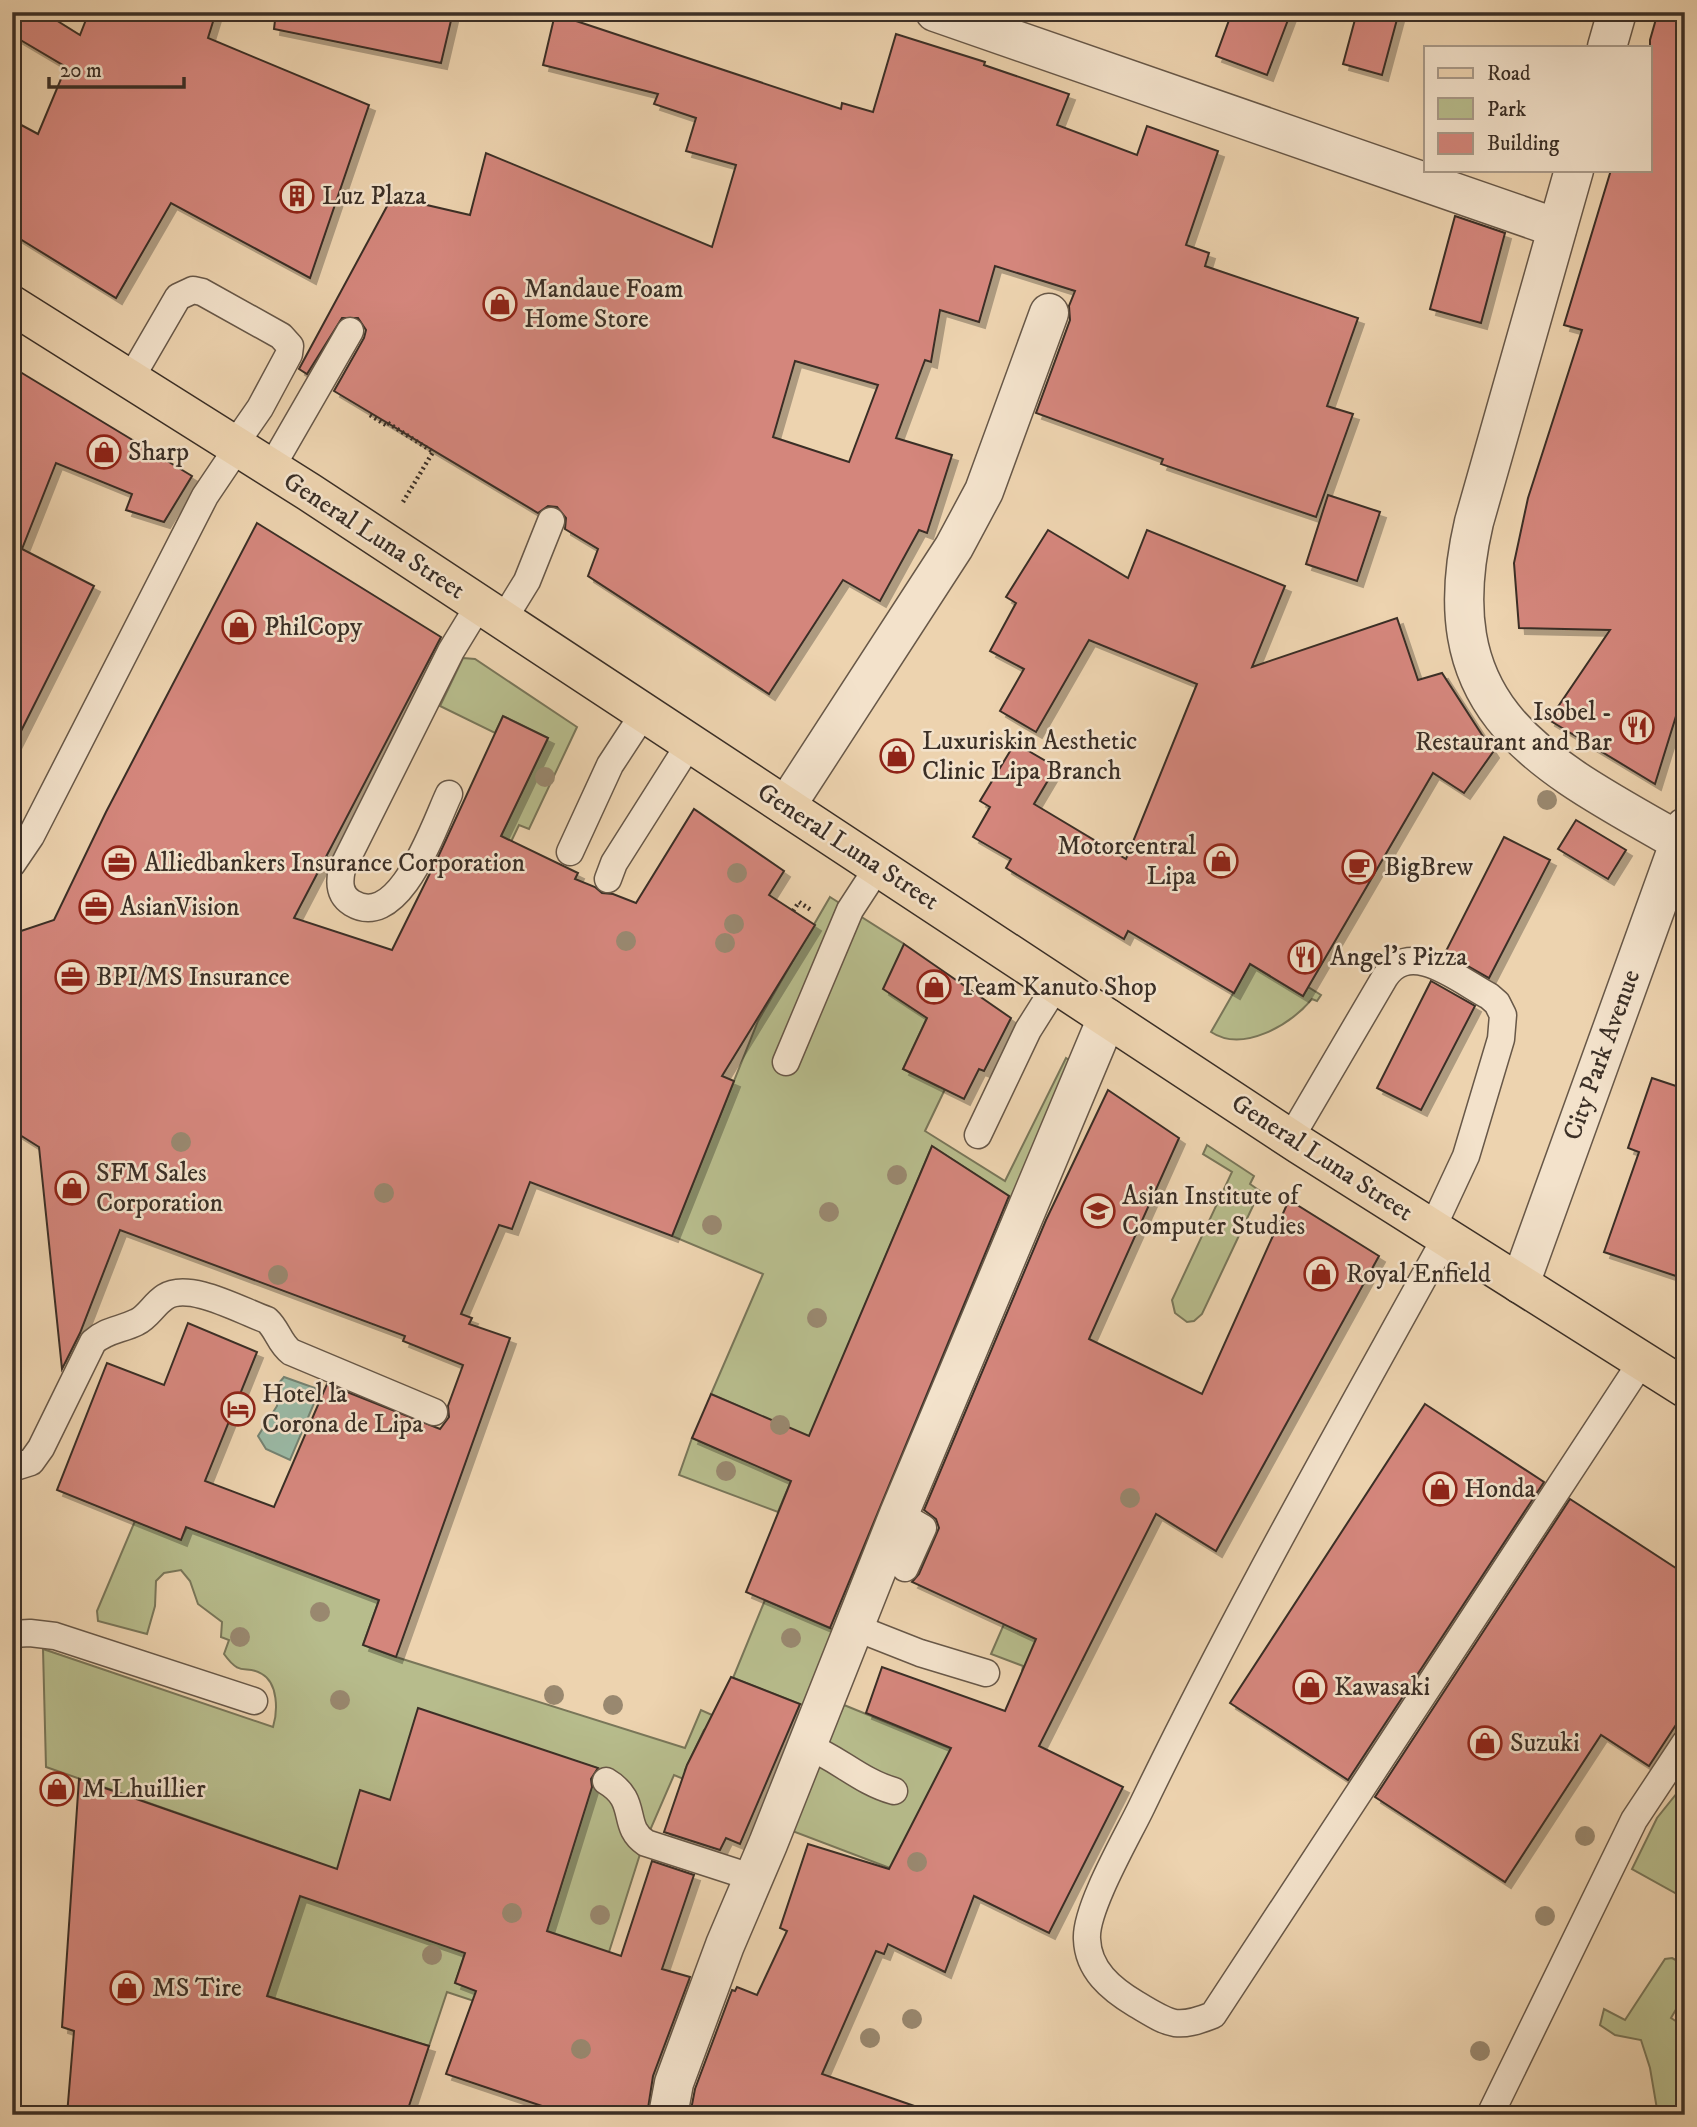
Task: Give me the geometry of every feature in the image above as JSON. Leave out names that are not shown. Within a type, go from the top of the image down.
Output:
[{"type":"main road","name":"General Luna Street","points":[[12,305],[271,468],[1290,1139],[1685,1388]]},
{"type":"street","points":[[935,12],[1558,228]]},
{"type":"street","points":[[1607,46],[1617,12]]},
{"type":"street","points":[[1573,172],[1467,550],[1462,606],[1467,635],[1484,687],[1507,724],[1522,741],[1573,781],[1682,834]]},
{"type":"street","points":[[786,806],[954,547],[978,502],[1049,313]]},
{"type":"street","name":"City Park Avenue","points":[[1520,1284],[1682,834]]},
{"type":"street","points":[[668,2115],[674,2084],[725,1945],[899,1514],[1107,1018]]},
{"type":"lane","points":[[12,864],[31,836],[205,496],[260,408],[289,354],[290,346],[281,336],[202,292],[185,292],[178,297],[131,378]]},
{"type":"lane","points":[[271,468],[350,331]]},
{"type":"lane","points":[[449,794],[414,870],[402,889],[387,902],[370,907],[353,903],[343,894],[339,882],[342,869],[451,651],[527,581],[551,521]]},
{"type":"lane","points":[[570,852],[610,765],[644,713]]},
{"type":"lane","points":[[608,879],[614,863],[690,743]]},
{"type":"lane","points":[[786,1062],[850,909],[878,867]]},
{"type":"lane","points":[[1290,1139],[1392,968],[1408,960],[1422,961],[1489,996],[1500,1007],[1503,1022],[1501,1039],[1466,1156],[1439,1233],[1204,1677],[1098,1896],[1086,1938],[1093,1967],[1116,1992],[1163,2020],[1186,2026],[1213,2015],[1642,1361]]},
{"type":"lane","points":[[978,1135],[1028,1030],[1057,984]]},
{"type":"lane","points":[[12,1468],[31,1462],[41,1448],[93,1342],[101,1335],[145,1318],[164,1297],[176,1292],[190,1291],[267,1320],[276,1328],[284,1346],[291,1352],[434,1412]]},
{"type":"lane","points":[[899,1514],[923,1528],[905,1568]]},
{"type":"lane","points":[[854,1627],[920,1653],[986,1673]]},
{"type":"lane","points":[[12,1634],[55,1636],[254,1701]]},
{"type":"lane","points":[[1490,2115],[1634,1820],[1685,1743]]},
{"type":"lane","points":[[807,1746],[832,1757],[865,1781],[894,1791]]},
{"type":"lane","points":[[606,1781],[626,1798],[634,1832],[646,1843],[754,1878]]},
{"type":"path","points":[[370,415],[433,452],[413,486]]},
{"type":"path","points":[[793,911],[799,902],[812,910],[817,901]]},
{"type":"path","points":[[12,1376],[20,1417]]},
{"type":"green space","points":[[463,658],[475,659],[577,727],[529,829],[519,825],[488,890],[463,915],[548,738],[503,716],[495,733],[440,706]]},
{"type":"green space","points":[[830,897],[904,944],[927,1018],[903,1069],[939,1087],[953,1060],[958,1062],[925,1131],[1005,1181],[1066,1058],[1077,1066],[1020,1204],[932,1146],[778,1512],[679,1475],[692,1438],[736,1457],[755,1413],[711,1394],[763,1274],[672,1236],[758,1021]]},
{"type":"green space","points":[[1250,964],[1303,996],[1308,987],[1321,995],[1317,1001],[1312,999],[1291,1018],[1265,1033],[1251,1038],[1224,1038],[1211,1032]]},
{"type":"green space","points":[[1207,1145],[1254,1176],[1250,1184],[1260,1191],[1202,1314],[1194,1321],[1187,1322],[1175,1313],[1172,1300],[1232,1172],[1203,1154]]},
{"type":"green space","points":[[135,1521],[181,1539],[187,1527],[379,1600],[363,1645],[396,1657],[685,1748],[701,1710],[721,1719],[704,1730],[685,1770],[694,1775],[691,1782],[674,1775],[641,1851],[609,1952],[570,2033],[447,1992],[429,2046],[267,1996],[312,1860],[46,1767],[43,1649],[273,1727],[276,1706],[271,1684],[262,1674],[239,1668],[230,1662],[224,1654],[229,1640],[221,1637],[222,1622],[198,1604],[190,1581],[181,1570],[164,1573],[156,1581],[155,1606],[147,1634],[98,1621],[97,1611]],"holes":[[[529,1747],[597,1768],[555,1905]],[[480,1910],[546,2014],[455,1983]]]},
{"type":"green space","points":[[765,1600],[839,1632],[810,1708],[733,1678]]},
{"type":"green space","points":[[1004,1624],[1081,1660],[1022,1672],[1023,1666],[991,1654]]},
{"type":"green space","points":[[844,1705],[1023,1778],[924,1881],[787,1829]]},
{"type":"green space","points":[[1685,1783],[1685,1887],[1677,1894],[1632,1869],[1657,1818]]},
{"type":"green space","points":[[1672,1958],[1685,1965],[1685,1994],[1671,2018],[1685,2027],[1685,2115],[1658,2115],[1650,2068],[1641,2040],[1615,2035],[1600,2025],[1604,2009],[1625,2020],[1665,1959]]},
{"type":"shaded area","points":[[284,1377],[315,1388],[318,1394],[290,1460],[266,1449],[258,1436],[277,1406],[279,1383]]},
{"type":"building","points":[[12,12],[43,12],[80,35],[89,12],[216,12],[208,38],[369,105],[310,278],[171,203],[116,298],[12,234],[12,120],[38,134],[66,67],[12,35]]},
{"type":"building","points":[[276,12],[453,12],[441,63],[274,29]]},
{"type":"building","points":[[1232,12],[1291,12],[1267,75],[1216,56]]},
{"type":"building","points":[[1357,12],[1399,12],[1382,75],[1343,64]]},
{"type":"building","points":[[1658,12],[1685,12],[1685,687],[1655,784],[1549,720],[1610,630],[1519,628],[1514,563],[1528,498],[1582,330],[1564,325],[1610,172],[1652,172],[1650,40]]},
{"type":"building","points":[[555,14],[841,109],[842,103],[873,112],[896,34],[985,62],[984,65],[1069,94],[1057,125],[1137,155],[1147,126],[1218,151],[1186,245],[1209,253],[1205,266],[1358,318],[1327,406],[1353,414],[1316,517],[1161,464],[1163,459],[1036,413],[1070,320],[1069,306],[1075,291],[995,266],[979,322],[940,310],[931,362],[925,360],[896,438],[952,455],[927,533],[919,530],[880,601],[843,580],[769,694],[588,576],[598,549],[565,529],[566,518],[557,507],[548,506],[538,513],[334,391],[364,338],[366,330],[358,318],[342,318],[307,374],[299,369],[392,197],[470,215],[486,153],[712,247],[736,165],[686,151],[696,118],[654,104],[658,94],[543,65]],"holes":[[[795,361],[878,385],[849,462],[773,437]]]},
{"type":"building","points":[[1455,216],[1505,233],[1481,323],[1430,309]]},
{"type":"building","points":[[12,367],[192,476],[164,522],[126,510],[132,494],[56,463],[22,549],[94,586],[12,749]]},
{"type":"building","points":[[1328,495],[1380,512],[1357,581],[1306,564]]},
{"type":"building","points":[[257,523],[441,637],[294,918],[392,950],[503,716],[548,738],[501,836],[578,873],[575,879],[595,887],[602,893],[613,894],[636,903],[694,809],[784,871],[769,895],[815,925],[722,1076],[734,1081],[672,1236],[530,1182],[512,1229],[499,1225],[461,1314],[472,1318],[469,1324],[510,1338],[396,1657],[363,1645],[379,1600],[186,1527],[181,1540],[57,1490],[107,1363],[164,1385],[188,1323],[257,1352],[205,1481],[274,1507],[327,1384],[440,1429],[449,1417],[448,1406],[463,1365],[403,1341],[405,1336],[120,1230],[80,1333],[62,1369],[39,1147],[12,1130],[12,934],[54,920],[106,812]]},
{"type":"building","points":[[1048,530],[1128,578],[1147,530],[1285,586],[1252,667],[1397,618],[1418,680],[1442,673],[1493,752],[1464,793],[1433,773],[1303,996],[1250,964],[1234,993],[1128,931],[1124,939],[1006,868],[1011,859],[973,837],[990,807],[980,801],[1015,743],[1056,767],[1034,804],[1126,859],[1197,684],[1089,640],[1036,732],[1000,711],[1024,669],[990,651],[1016,603],[1006,597]]},
{"type":"building","points":[[1576,820],[1626,850],[1608,879],[1558,849]]},
{"type":"building","points":[[1504,837],[1550,860],[1489,978],[1445,953]]},
{"type":"building","points":[[904,944],[1011,1018],[984,1071],[979,1069],[964,1099],[903,1069],[927,1018],[883,989]]},
{"type":"building","points":[[1431,981],[1475,1006],[1421,1110],[1377,1088]]},
{"type":"building","points":[[1652,1078],[1685,1089],[1685,1279],[1604,1252],[1639,1152],[1628,1148]]},
{"type":"building","points":[[1108,1090],[1179,1138],[1089,1339],[1202,1394],[1289,1200],[1379,1256],[1216,1551],[1156,1514],[1039,1746],[1123,1787],[1049,1933],[974,1896],[945,1972],[888,1944],[884,1954],[876,1951],[822,2074],[923,2109],[922,2115],[690,2115],[695,2089],[732,1990],[735,1991],[737,1987],[757,1995],[787,1931],[780,1928],[808,1844],[889,1869],[951,1748],[866,1713],[882,1667],[1005,1711],[1036,1639],[912,1582],[919,1574],[939,1528],[936,1519],[924,1510],[1046,1220]]},
{"type":"building","points":[[932,1146],[1009,1196],[830,1628],[746,1592],[791,1481],[692,1438],[711,1394],[809,1436]]},
{"type":"building","points":[[1425,1404],[1544,1482],[1348,1780],[1230,1703]]},
{"type":"building","points":[[1570,1499],[1685,1574],[1685,1711],[1649,1766],[1601,1735],[1505,1882],[1375,1797]]},
{"type":"building","points":[[731,1677],[800,1704],[740,1844],[726,1838],[720,1850],[664,1832],[687,1765]]},
{"type":"building","points":[[418,1708],[598,1768],[591,1779],[592,1787],[547,1931],[621,1956],[652,1861],[694,1875],[662,1969],[690,1977],[653,2076],[647,2115],[569,2115],[446,2074],[476,1991],[455,1983],[465,1953],[300,1896],[267,1996],[429,2046],[406,2115],[67,2115],[74,2031],[62,2027],[79,1779],[337,1869],[360,1790],[390,1800]]},
{"type":"place","name":"Luz Plaza","points":[[297,196]]},
{"type":"place","name":"Mandaue Foam Home Store","points":[[500,304]]},
{"type":"place","name":"Sharp","points":[[104,452]]},
{"type":"place","name":"PhilCopy","points":[[239,627]]},
{"type":"place","name":"Isobel - Restaurant and Bar","points":[[1637,727]]},
{"type":"place","name":"Luxuriskin Aesthetic Clinic Lipa Branch","points":[[897,756]]},
{"type":"place","name":"Motorcentral Lipa","points":[[1221,861]]},
{"type":"place","name":"Alliedbankers Insurance Corporation","points":[[119,863]]},
{"type":"place","name":"BigBrew","points":[[1359,867]]},
{"type":"place","name":"AsianVision","points":[[96,907]]},
{"type":"place","name":"Angel's Pizza","points":[[1305,957]]},
{"type":"place","name":"BPI/MS Insurance","points":[[72,977]]},
{"type":"place","name":"Team Kanuto Shop","points":[[934,987]]},
{"type":"place","name":"SFM Sales Corporation","points":[[72,1188]]},
{"type":"place","name":"Asian Institute of Computer Studies","points":[[1098,1211]]},
{"type":"place","name":"Royal Enfield","points":[[1321,1274]]},
{"type":"place","name":"Hotel la Corona de Lipa","points":[[238,1409]]},
{"type":"place","name":"Honda","points":[[1440,1489]]},
{"type":"place","name":"Kawasaki","points":[[1310,1687]]},
{"type":"place","name":"Suzuki","points":[[1485,1743]]},
{"type":"place","name":"M Lhuillier","points":[[57,1789]]},
{"type":"place","name":"MS Tire","points":[[127,1988]]}]
